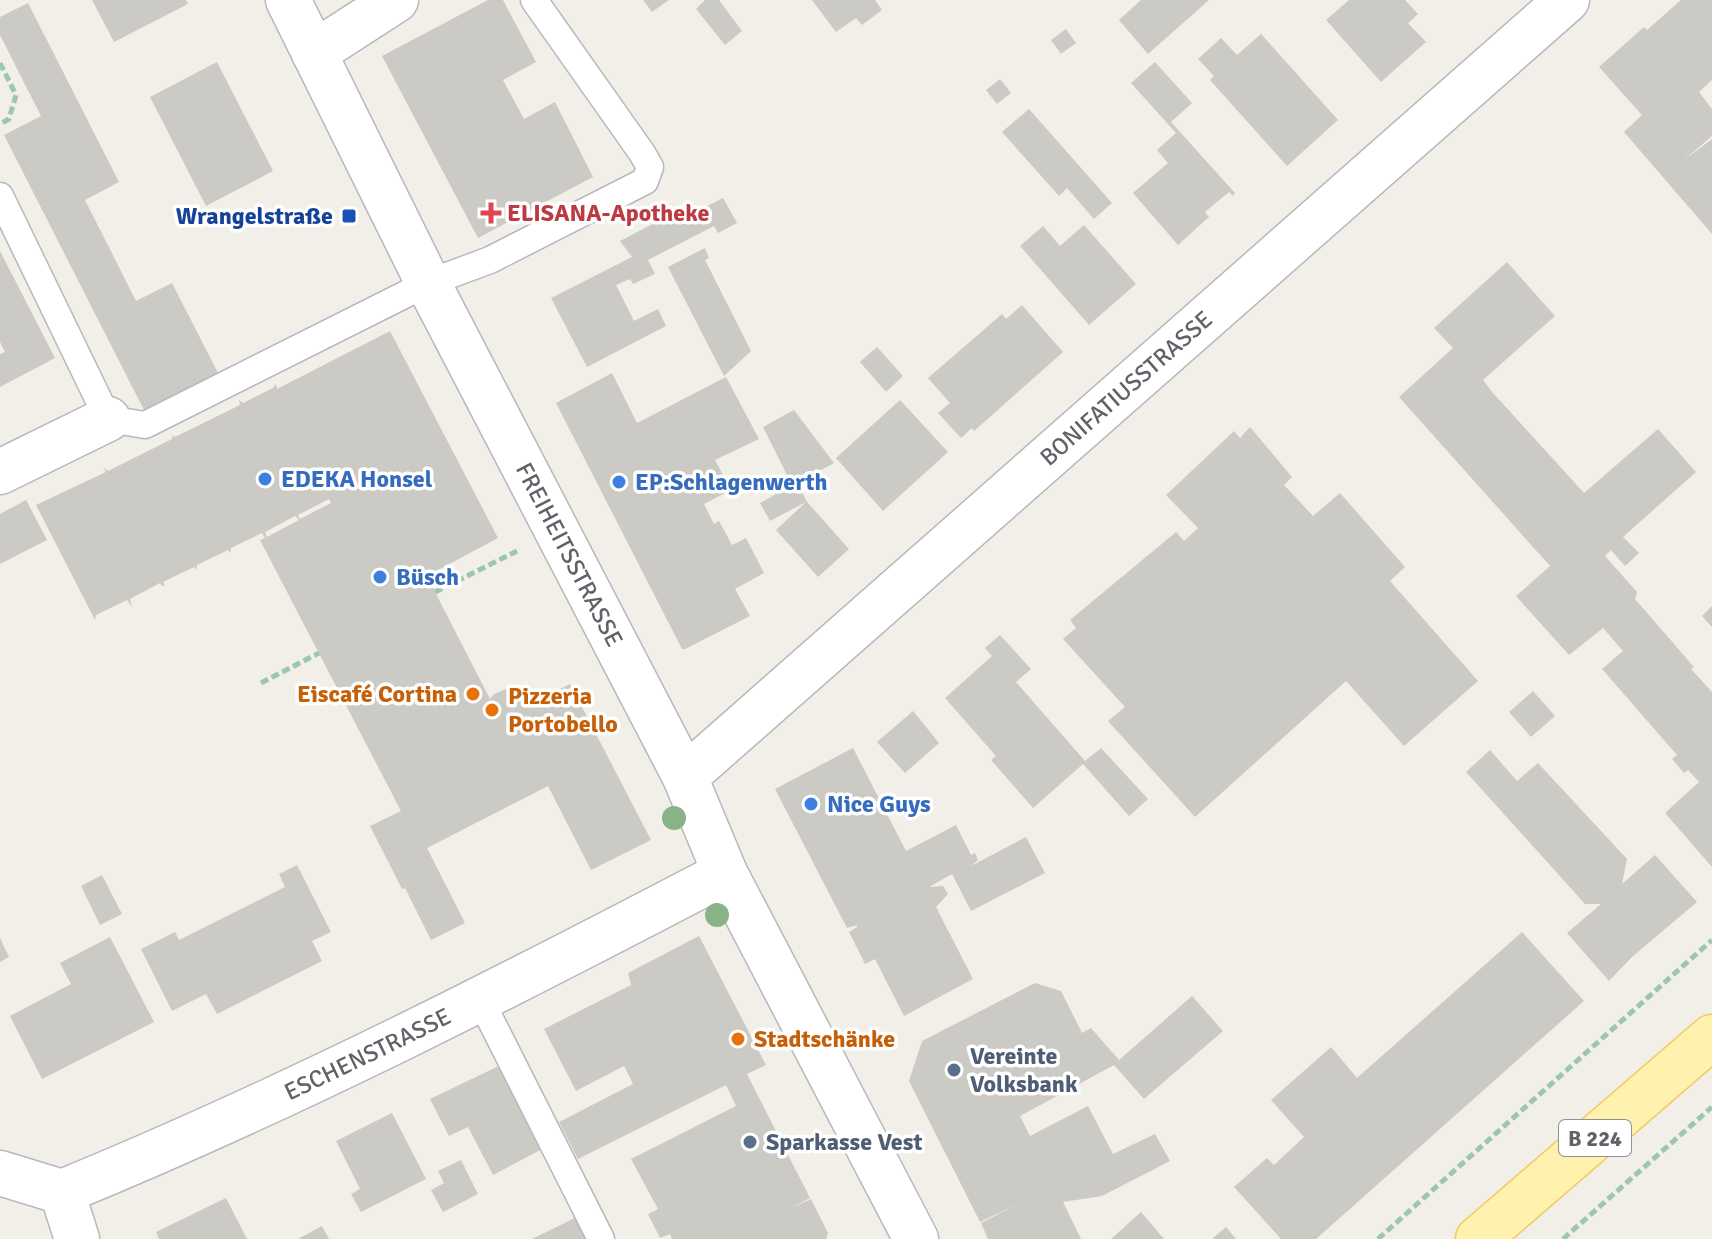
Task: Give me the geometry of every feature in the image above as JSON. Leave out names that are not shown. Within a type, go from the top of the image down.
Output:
[{"type":"main road","name":"B 224","points":[[1478,1239],[1712,1037]]},
{"type":"street","name":"FREIHEITSSTRASSE","points":[[288,0],[428,283],[685,777],[725,873],[916,1239]]},
{"type":"street","points":[[314,53],[396,0]]},
{"type":"street","name":"BONIFATIUSSTRASSE","points":[[685,777],[1567,0]]},
{"type":"street","points":[[0,472],[108,419]]},
{"type":"street","name":"ESCHENSTRASSE","points":[[62,1192],[257,1109],[481,1001],[725,873]]},
{"type":"street","points":[[0,1173],[62,1192],[77,1239]]},
{"type":"lane","points":[[0,196],[108,419],[145,425],[428,283],[490,260],[645,181],[650,167],[642,153],[534,0]]},
{"type":"lane","points":[[481,1001],[601,1239]]},
{"type":"path","points":[[0,63],[16,95],[9,119],[0,124]]},
{"type":"path","points":[[435,592],[557,531]]},
{"type":"path","points":[[261,683],[319,653]]},
{"type":"path","points":[[1378,1239],[1712,940]]},
{"type":"path","points":[[1563,1239],[1712,1107]]},
{"type":"building","points":[[92,0],[186,0],[188,4],[114,42]]},
{"type":"building","points":[[488,0],[503,0],[536,62],[503,80],[524,119],[555,102],[593,177],[478,238],[382,56]]},
{"type":"building","points":[[643,0],[669,0],[652,12]]},
{"type":"building","points":[[705,0],[719,0],[742,31],[725,45],[696,9]]},
{"type":"building","points":[[812,0],[875,0],[882,10],[862,25],[856,18],[836,32]]},
{"type":"building","points":[[1141,0],[1209,0],[1148,54],[1119,20]]},
{"type":"building","points":[[1349,0],[1405,0],[1418,14],[1408,23],[1426,42],[1381,82],[1326,20]]},
{"type":"building","points":[[1681,0],[1712,0],[1712,80],[1699,92],[1712,109],[1712,136],[1683,161],[1712,139],[1712,234],[1624,132],[1642,115],[1599,67],[1644,27],[1647,30]]},
{"type":"building","points":[[28,3],[119,182],[85,200],[136,301],[172,283],[218,373],[144,410],[4,135],[41,116],[0,35],[0,17]]},
{"type":"building","points":[[1066,29],[1076,43],[1061,54],[1051,40]]},
{"type":"building","points":[[1261,34],[1338,120],[1287,166],[1210,80],[1214,76],[1198,59],[1221,38],[1237,55]]},
{"type":"building","points":[[217,62],[273,171],[206,206],[150,97]]},
{"type":"building","points":[[1155,62],[1192,103],[1171,122],[1235,193],[1233,196],[1229,192],[1205,212],[1209,217],[1178,245],[1133,193],[1168,163],[1157,150],[1176,133],[1131,83]]},
{"type":"building","points":[[1000,79],[1011,93],[997,104],[986,90]]},
{"type":"building","points":[[1029,109],[1112,203],[1094,219],[1067,188],[1059,196],[1002,132]]},
{"type":"building","points":[[723,198],[737,223],[718,233],[714,226],[648,260],[655,274],[633,284],[630,279],[616,285],[634,321],[658,309],[666,326],[587,367],[551,298],[632,257],[620,241],[666,217],[670,225]]},
{"type":"building","points":[[1084,225],[1136,284],[1089,325],[1020,246],[1043,226],[1060,246]]},
{"type":"building","points":[[705,248],[709,258],[705,260],[751,351],[724,376],[668,267]]},
{"type":"building","points":[[0,251],[55,358],[0,387],[0,354],[5,352],[0,342]]},
{"type":"building","points":[[1507,262],[1555,316],[1483,380],[1493,393],[1584,493],[1658,429],[1696,472],[1623,537],[1639,553],[1625,566],[1611,550],[1605,556],[1637,592],[1635,599],[1712,692],[1712,867],[1665,813],[1699,782],[1688,770],[1684,773],[1672,759],[1677,755],[1602,669],[1623,651],[1603,628],[1569,655],[1516,596],[1550,566],[1399,397],[1453,348],[1434,328]]},
{"type":"building","points":[[1022,305],[1063,352],[974,431],[972,428],[961,438],[938,413],[950,403],[928,378],[1002,314],[1006,319]]},
{"type":"building","points":[[390,331],[498,538],[427,576],[435,592],[490,699],[494,694],[515,685],[526,706],[570,684],[651,840],[591,870],[548,786],[427,848],[465,923],[431,940],[370,826],[401,811],[260,540],[265,538],[262,533],[231,548],[230,553],[228,550],[197,565],[196,570],[194,567],[163,582],[165,585],[160,583],[130,599],[132,607],[127,600],[96,615],[95,620],[36,505],[106,472],[103,467],[108,471],[172,439],[173,435],[175,437],[240,405],[239,400],[243,403],[276,384],[277,389]],"holes":[[[329,499],[331,503],[300,519],[298,515]],[[295,516],[299,520],[267,537],[265,532]]]},
{"type":"building","points":[[877,347],[903,376],[886,392],[860,362]]},
{"type":"building","points":[[612,373],[637,423],[726,377],[759,439],[715,460],[731,490],[704,504],[714,524],[719,521],[732,545],[746,538],[764,573],[735,589],[750,616],[685,649],[682,649],[556,403]]},
{"type":"building","points":[[900,400],[948,452],[883,511],[836,458]]},
{"type":"building","points":[[794,410],[834,463],[797,483],[807,502],[849,549],[818,577],[776,530],[806,502],[770,521],[760,503],[792,485],[763,427]]},
{"type":"building","points":[[1250,427],[1292,477],[1284,485],[1313,516],[1340,493],[1405,567],[1390,581],[1478,681],[1404,746],[1346,681],[1195,817],[1108,721],[1125,707],[1063,639],[1076,628],[1070,620],[1176,532],[1184,541],[1198,528],[1166,495],[1234,431],[1240,438]]},
{"type":"building","points":[[26,500],[47,540],[0,564],[0,514]]},
{"type":"building","points":[[1712,606],[1712,627],[1702,616]]},
{"type":"building","points":[[1000,635],[1031,669],[1016,682],[1085,761],[1101,748],[1148,799],[1129,816],[1083,764],[1033,808],[991,760],[996,756],[945,698],[992,656],[985,648]]},
{"type":"building","points":[[1533,691],[1555,716],[1531,737],[1509,712]]},
{"type":"building","points":[[913,711],[939,743],[905,773],[877,742]]},
{"type":"building","points":[[853,748],[906,851],[956,825],[971,855],[975,853],[978,860],[971,866],[1026,837],[1045,873],[971,911],[952,874],[929,887],[943,886],[948,894],[936,907],[973,979],[904,1016],[875,959],[865,964],[849,932],[857,925],[847,928],[775,789]]},
{"type":"building","points":[[1490,750],[1517,781],[1538,763],[1627,859],[1622,884],[1655,855],[1697,902],[1632,957],[1609,981],[1567,933],[1601,904],[1585,904],[1466,772]]},
{"type":"building","points":[[297,865],[331,932],[312,941],[322,961],[217,1014],[206,994],[172,1011],[141,949],[175,932],[179,940],[285,887],[279,874]]},
{"type":"building","points":[[102,875],[122,914],[100,925],[81,886]]},
{"type":"building","points":[[1522,932],[1584,1001],[1316,1239],[1281,1239],[1234,1187],[1267,1158],[1274,1165],[1304,1137],[1271,1100],[1331,1047],[1357,1078]]},
{"type":"building","points":[[699,936],[766,1065],[747,1074],[810,1198],[789,1209],[811,1199],[828,1233],[826,1239],[672,1239],[670,1234],[660,1238],[648,1214],[658,1209],[631,1159],[736,1106],[726,1085],[578,1159],[559,1122],[633,1084],[624,1066],[576,1091],[544,1029],[631,985],[628,973]]},
{"type":"building","points":[[110,937],[154,1022],[42,1079],[10,1016],[71,984],[60,963]]},
{"type":"building","points":[[0,938],[9,957],[0,962]]},
{"type":"building","points":[[1035,983],[1061,991],[1082,1033],[1091,1028],[1119,1060],[1192,996],[1223,1031],[1144,1099],[1114,1065],[1020,1116],[1030,1136],[1088,1106],[1113,1154],[1155,1134],[1170,1161],[1102,1196],[1063,1202],[1081,1239],[988,1239],[981,1223],[1019,1203],[980,1222],[909,1081],[922,1041]]},
{"type":"building","points":[[505,1063],[548,1146],[493,1175],[468,1127],[449,1136],[430,1099]]},
{"type":"building","points":[[392,1113],[426,1179],[361,1212],[351,1194],[360,1189],[336,1141]]},
{"type":"building","points":[[461,1160],[478,1194],[443,1212],[431,1190],[444,1183],[438,1171]]},
{"type":"building","points":[[226,1198],[247,1239],[159,1239],[156,1232]]},
{"type":"building","points":[[1141,1212],[1164,1239],[1111,1239]]},
{"type":"building","points":[[583,1214],[595,1239],[532,1239]]},
{"type":"building","points":[[322,1226],[329,1239],[298,1239]]},
{"type":"building","points":[[1226,1227],[1236,1239],[1212,1239]]},
{"type":"place","name":"ELISANA-Apotheke","points":[[491,213]]},
{"type":"place","name":"Wrangelstraße","points":[[349,216]]},
{"type":"place","name":"EDEKA Honsel","points":[[265,479]]},
{"type":"place","name":"EP:Schlagenwerth","points":[[619,482]]},
{"type":"place","name":"Büsch","points":[[380,577]]},
{"type":"place","name":"Eiscafé Cortina","points":[[473,694]]},
{"type":"place","name":"Pizzeria Portobello","points":[[492,710]]},
{"type":"place","name":"Nice Guys","points":[[811,804]]},
{"type":"place","name":"Stadtschänke","points":[[738,1039]]},
{"type":"place","name":"Vereinte Volksbank","points":[[954,1070]]},
{"type":"place","name":"Sparkasse Vest","points":[[750,1142]]}]
